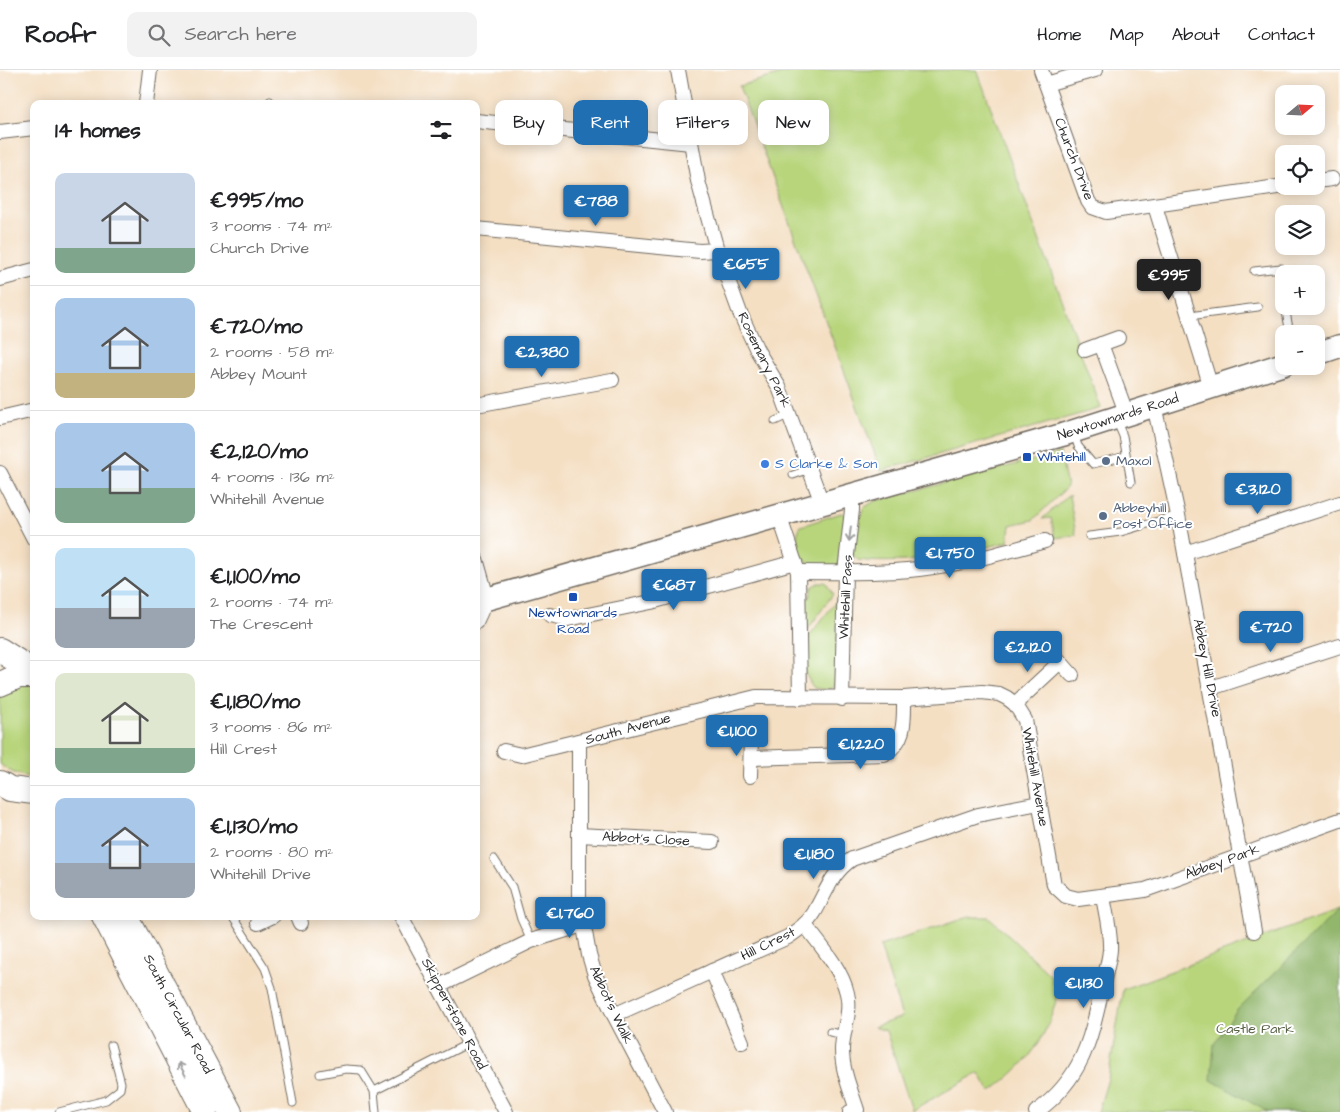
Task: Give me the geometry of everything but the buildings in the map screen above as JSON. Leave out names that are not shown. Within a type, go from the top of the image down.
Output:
[{"type":"highway","points":[[0,650],[30,671]]},
{"type":"highway","points":[[0,684],[19,676],[30,675]]},
{"type":"highway","points":[[0,783],[30,795]]},
{"type":"highway","name":"South Circular Road","points":[[106,920],[205,1112]]},
{"type":"highway","name":"South Circular Road","points":[[128,920],[230,1112]]},
{"type":"main road","points":[[1325,351],[1340,346]]},
{"type":"main road","name":"Newtownards Road","points":[[482,600],[822,503],[1076,438],[1122,423],[1154,406],[1275,367]]},
{"type":"street","points":[[146,100],[150,70]]},
{"type":"street","name":"Rosemary Park","points":[[678,70],[683,100]]},
{"type":"street","name":"Church Drive","points":[[1041,70],[1092,207],[1106,212],[1275,187]]},
{"type":"street","points":[[1046,84],[1095,70]]},
{"type":"street","points":[[480,121],[658,140]]},
{"type":"street","points":[[0,132],[30,128]]},
{"type":"street","name":"Rosemary Park","points":[[691,145],[717,250],[740,313],[757,350],[779,387],[822,503]]},
{"type":"street","points":[[1325,180],[1332,179]]},
{"type":"street","points":[[1155,206],[1211,387]]},
{"type":"street","points":[[480,229],[700,251],[717,250]]},
{"type":"street","points":[[0,279],[30,271]]},
{"type":"street","points":[[1085,350],[1118,338]]},
{"type":"street","points":[[1101,344],[1122,423]]},
{"type":"street","points":[[480,404],[612,380]]},
{"type":"street","name":"Abbey Hill Drive","points":[[1154,406],[1178,516],[1211,688],[1254,931]]},
{"type":"street","points":[[0,418],[30,411]]},
{"type":"street","points":[[0,473],[30,531]]},
{"type":"street","name":"Whitehill Pass","points":[[842,699],[845,572],[852,495]]},
{"type":"street","points":[[1185,554],[1340,503]]},
{"type":"street","points":[[779,515],[796,567],[800,698]]},
{"type":"street","points":[[550,615],[568,619],[651,602],[796,567],[845,572],[931,568],[985,558],[1045,541]]},
{"type":"street","points":[[480,586],[482,600]]},
{"type":"street","points":[[1211,688],[1340,646]]},
{"type":"street","points":[[1048,648],[1072,674]]},
{"type":"street","points":[[842,699],[904,698],[982,692],[999,694],[1015,704],[1060,662]]},
{"type":"street","name":"South Avenue","points":[[504,751],[521,755],[756,697],[842,699]]},
{"type":"street","points":[[751,758],[884,754],[892,749],[900,740],[904,723],[904,698]]},
{"type":"street","name":"Whitehill Avenue","points":[[1015,704],[1025,720],[1027,729],[1054,885],[1066,896],[1078,899],[1103,897]]},
{"type":"street","points":[[750,776],[751,738]]},
{"type":"street","name":"Abbot's Walk","points":[[579,741],[579,898],[582,925],[595,975],[614,1016],[665,1112]]},
{"type":"street","name":"Hill Crest","points":[[614,1016],[788,937],[805,925],[814,913],[826,887],[842,866],[852,859],[978,815],[1039,803]]},
{"type":"street","name":"Abbey Park","points":[[1103,897],[1145,890],[1340,820]]},
{"type":"street","name":"Abbot's Close","points":[[580,835],[712,842]]},
{"type":"street","points":[[1036,1112],[1047,1104],[1074,1073],[1093,1034],[1110,950],[1110,935],[1103,897]]},
{"type":"street","points":[[258,923],[264,920]]},
{"type":"street","name":"Skipperstone Road","points":[[403,920],[506,1112]]},
{"type":"street","points":[[439,986],[531,941],[582,925]]},
{"type":"street","points":[[805,925],[834,964],[847,992],[848,1013],[842,1048],[842,1063],[857,1110],[850,1112]]},
{"type":"street","points":[[712,971],[742,1042]]},
{"type":"lane","points":[[1254,271],[1275,269]]},
{"type":"lane","points":[[1189,316],[1258,307]]},
{"type":"lane","points":[[775,421],[790,414]]},
{"type":"lane","points":[[1122,423],[1131,482]]},
{"type":"lane","points":[[1076,438],[1093,464],[1126,456]]},
{"type":"lane","points":[[793,476],[810,470]]},
{"type":"lane","points":[[1089,536],[1121,532],[1178,516]]},
{"type":"lane","points":[[494,859],[512,887],[521,919],[531,941]]},
{"type":"lane","points":[[234,920],[264,968],[272,988],[293,1103]]},
{"type":"lane","points":[[830,1032],[845,1035]]},
{"type":"lane","points":[[374,1091],[469,1043]]},
{"type":"lane","points":[[60,1112],[106,1100],[120,1089],[121,1083],[111,1045]]},
{"type":"lane","points":[[320,1074],[346,1068],[361,1070],[374,1091],[376,1112]]},
{"type":"green space","points":[[796,70],[977,70],[1101,408],[881,471],[761,145],[829,145],[829,100],[758,100],[758,138],[748,110],[748,100],[744,100],[739,86]]},
{"type":"green space","points":[[1060,453],[1067,487],[1033,520],[1010,525],[1008,542],[952,555],[915,560],[858,560],[852,554],[863,508],[875,501]]},
{"type":"green space","points":[[1069,495],[1076,535],[1055,538],[1051,518],[1042,519]]},
{"type":"green space","points":[[841,513],[845,515],[838,569],[813,565],[801,558],[797,537],[801,526]]},
{"type":"green space","points":[[819,583],[826,583],[833,594],[806,632],[806,598],[809,598],[812,587]]},
{"type":"green space","points":[[838,599],[836,676],[834,685],[828,690],[814,688],[805,673],[806,640]]},
{"type":"green space","points":[[30,683],[30,777],[16,774],[0,764],[0,696],[4,692]]},
{"type":"green space","points":[[1340,908],[1340,1112],[1268,1112],[1211,1080],[1214,1044],[1237,1010]]},
{"type":"green space","name":"Castle Park","points":[[1340,909],[1340,1112],[1098,1112],[1108,1079],[1123,989]]},
{"type":"green space","points":[[966,917],[989,917],[1052,977],[1052,983],[1060,984],[1056,1002],[1037,1046],[1005,1081],[990,1092],[979,1073],[912,1110],[886,1031],[874,1027],[902,1017],[880,946]]},
{"type":"place","name":"Whitehill","points":[[1027,457]]},
{"type":"place","name":"Maxol","points":[[1106,461]]},
{"type":"place","name":"S Clarke & Son","points":[[765,464]]},
{"type":"place","name":"Abbeyhill Post Office","points":[[1103,516]]},
{"type":"place","name":"Newtownards Road","points":[[573,597]]}]
